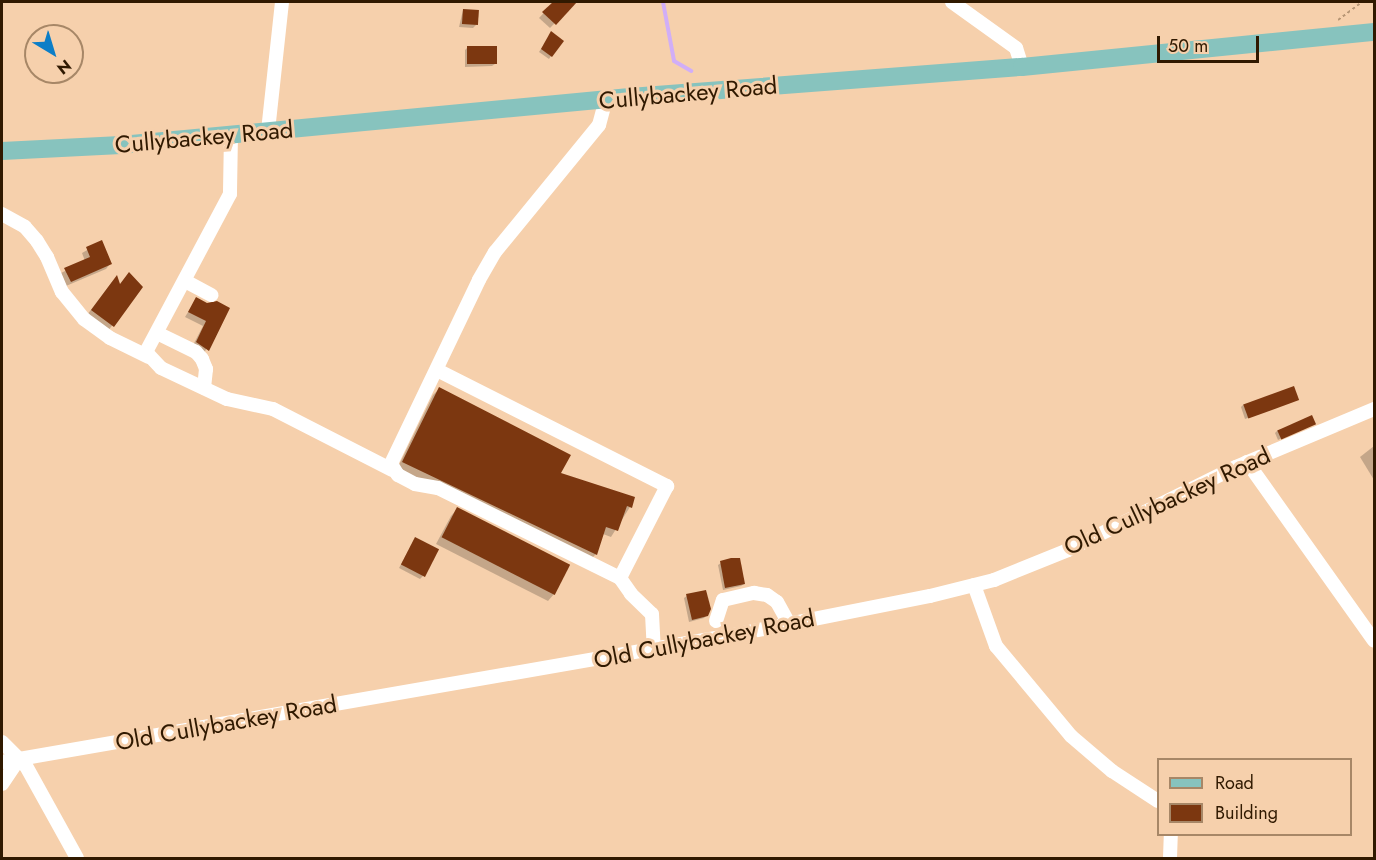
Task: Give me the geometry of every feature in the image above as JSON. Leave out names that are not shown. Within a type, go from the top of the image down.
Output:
[{"type":"main road","name":"Cullybackey Road","points":[[2,151],[121,145],[606,99],[1022,67],[1374,32]]},
{"type":"street","points":[[268,131],[282,2]]},
{"type":"street","points":[[952,2],[1016,48],[1022,67]]},
{"type":"street","points":[[392,470],[391,465],[479,280],[495,252],[599,125],[606,99]]},
{"type":"street","points":[[149,357],[146,352],[230,194],[231,134]]},
{"type":"street","points":[[2,214],[25,227],[37,241],[47,257],[62,292],[84,320],[97,331],[149,357],[161,368],[228,399],[273,409],[415,484],[438,488],[620,578],[630,594],[652,614],[654,649]]},
{"type":"street","points":[[185,281],[211,295]]},
{"type":"street","points":[[157,333],[196,352],[202,359],[206,369],[204,388]]},
{"type":"street","points":[[437,370],[667,486],[620,578]]},
{"type":"street","name":"Old Cullybackey Road","points":[[2,762],[654,649],[789,624],[994,580],[1068,550],[1247,462],[1374,409]]},
{"type":"street","points":[[1247,462],[1374,641]]},
{"type":"street","points":[[974,585],[996,646],[1071,736],[1112,771],[1157,800]]},
{"type":"street","points":[[716,621],[723,600],[754,593],[767,595],[777,602],[789,624]]},
{"type":"street","points":[[2,742],[26,766],[77,858]]},
{"type":"street","points":[[2,784],[19,759]]},
{"type":"street","points":[[1170,858],[1171,836]]},
{"type":"path","points":[[1334,35],[1334,23],[1362,2]]},
{"type":"building","points":[[553,2],[577,2],[556,25],[542,12]]},
{"type":"building","points":[[463,9],[479,10],[478,25],[462,24]]},
{"type":"building","points":[[551,31],[564,41],[552,57],[541,49]]},
{"type":"building","points":[[467,46],[497,46],[497,64],[467,64]]},
{"type":"building","points":[[102,240],[112,264],[71,282],[64,268],[90,257],[86,247]]},
{"type":"building","points":[[129,272],[143,287],[114,327],[91,310],[117,275],[120,284]]},
{"type":"building","points":[[196,297],[207,303],[217,301],[230,308],[209,351],[196,342],[206,321],[188,312]]},
{"type":"building","points":[[1294,386],[1299,400],[1248,419],[1243,404]]},
{"type":"building","points":[[439,387],[571,455],[561,473],[635,497],[632,508],[627,506],[618,531],[606,527],[597,555],[402,462]]},
{"type":"building","points":[[1312,415],[1316,424],[1281,440],[1277,430]]},
{"type":"building","points":[[457,507],[570,565],[555,595],[442,537]]},
{"type":"building","points":[[415,537],[439,549],[425,577],[401,565]]},
{"type":"building","points":[[740,558],[745,584],[725,588],[720,561]]},
{"type":"building","points":[[706,590],[711,609],[708,616],[692,620],[686,594]]},
{"type":"waterway","points":[[663,2],[674,61],[691,71]]}]
